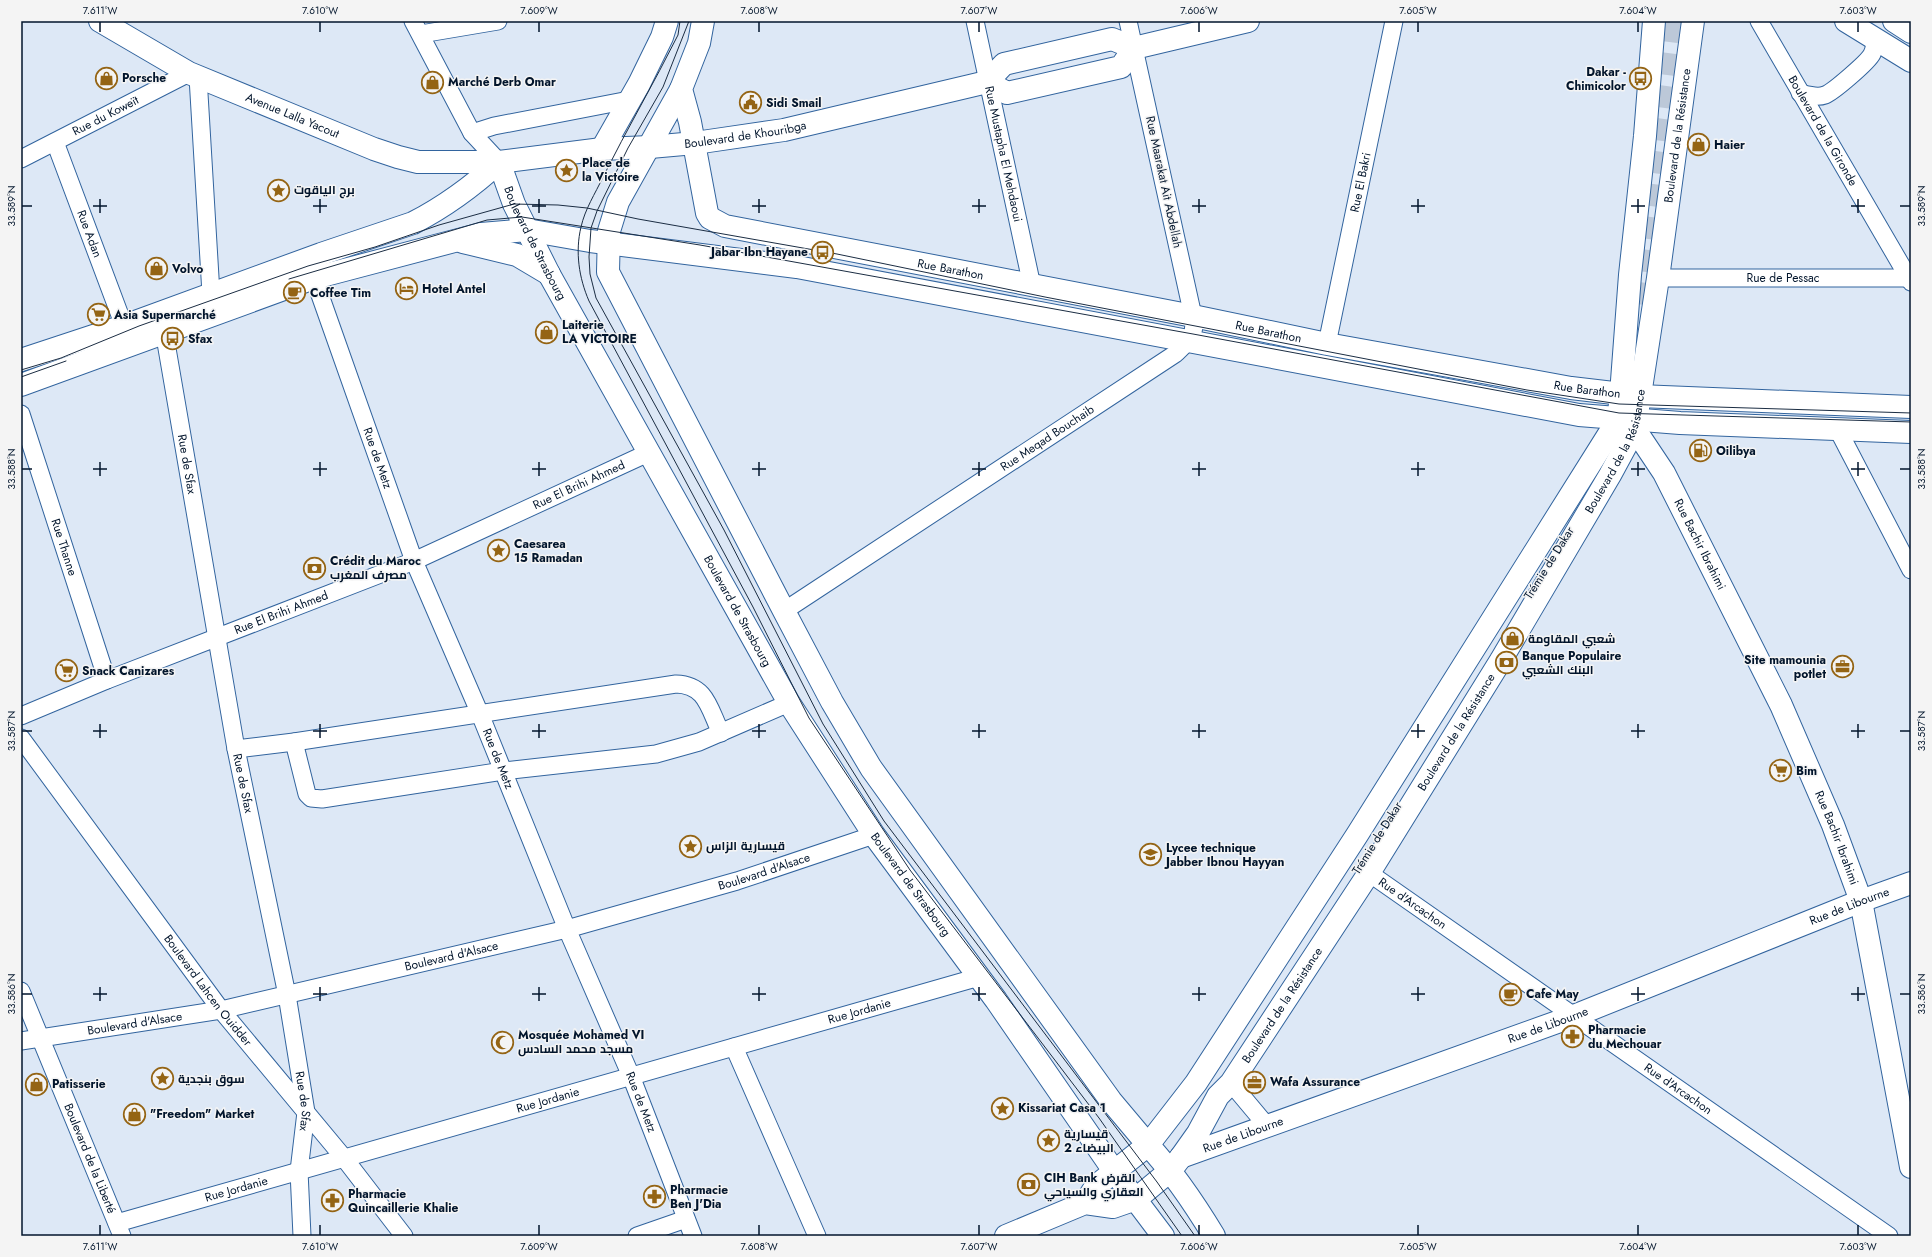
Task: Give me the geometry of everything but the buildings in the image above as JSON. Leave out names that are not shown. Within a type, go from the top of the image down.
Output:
[{"type":"main road","name":"Avenue Lalla Yacout","points":[[100,21],[194,75],[398,157],[418,162],[499,162]]},
{"type":"main road","points":[[602,149],[662,37],[667,21]]},
{"type":"main road","points":[[1134,48],[1121,67],[1007,93],[987,82],[1004,64],[1112,39],[1134,48],[1248,21]]},
{"type":"main road","name":"Boulevard de la Résistance","points":[[1006,1236],[1085,1203],[1113,1206],[1136,1199],[1176,1163],[1198,1133],[1224,1090],[1369,873],[1501,660],[1610,475],[1629,422],[1630,275],[1645,136],[1654,21]]},
{"type":"main road","name":"Boulevard de la Résistance","points":[[1630,395],[1658,278],[1693,21]]},
{"type":"main road","points":[[1846,21],[1911,62]]},
{"type":"main road","points":[[1894,21],[1911,32]]},
{"type":"main road","points":[[704,22],[699,44],[681,89],[618,202],[610,222],[608,272],[784,612],[832,702],[871,768],[1111,1101],[1148,1145],[1176,1163],[1192,1200],[1214,1236]]},
{"type":"main road","name":"Boulevard de Khouribga","points":[[499,162],[602,149],[695,143],[784,130],[987,82]]},
{"type":"main road","name":"Rue Barathon","points":[[681,89],[695,143],[707,213],[710,218],[721,224],[1032,286],[1193,316],[1327,344],[1571,388],[1630,395],[1911,407]]},
{"type":"main road","points":[[21,360],[124,326],[414,223],[427,216],[484,176],[499,162]]},
{"type":"main road","name":"Boulevard de Strasbourg","points":[[499,162],[514,204],[549,274],[789,703],[874,835],[979,977],[1114,1171],[1163,1236]]},
{"type":"main road","points":[[21,384],[80,364],[164,331],[314,278],[481,234],[527,230],[608,243],[797,268],[1579,415],[1629,422],[1837,428],[1911,432]]},
{"type":"main road","points":[[454,241],[517,255],[549,274]]},
{"type":"main road","name":"Boulevard de la Résistance","points":[[1085,1203],[1096,1186],[1148,1145],[1196,1083],[1361,828],[1603,445],[1629,422]]},
{"type":"main road","name":"Rue Bachir Ibrahimi","points":[[1629,422],[1664,473],[1781,705],[1833,825],[1861,901],[1911,1167]]},
{"type":"main road","name":"Trémie de Dakar","points":[[1196,1083],[1226,1052],[1584,496],[1321,927],[1239,1050],[1224,1090]]},
{"type":"main road","name":"Rue de Libourne","points":[[1176,1163],[1267,1126],[1574,1016],[1861,901],[1911,883]]},
{"type":"street","points":[[417,28],[498,21]]},
{"type":"street","name":"Rue Mustapha El Mehdaoui","points":[[975,21],[1032,286]]},
{"type":"street","name":"Rue Maarakat Ait Abdellah","points":[[1128,21],[1195,326],[1188,342]]},
{"type":"street","name":"Rue El Bakri","points":[[1327,344],[1394,21]]},
{"type":"street","name":"Boulevard de la Gironde","points":[[1758,21],[1910,280]]},
{"type":"street","name":"Boulevard de Strasbourg","points":[[417,28],[472,133],[499,162]]},
{"type":"street","points":[[1800,93],[1818,96],[1825,95],[1833,90],[1868,60],[1874,48],[1875,39]]},
{"type":"street","name":"Rue du Koweït","points":[[21,159],[194,75]]},
{"type":"street","points":[[194,75],[211,294]]},
{"type":"street","points":[[472,133],[494,126],[629,100]]},
{"type":"street","name":"Rue Adan","points":[[56,142],[124,326]]},
{"type":"street","name":"Rue de Metz","points":[[314,278],[414,560],[480,714],[567,929],[631,1076],[693,1236]]},
{"type":"street","name":"Rue de Pessac","points":[[1658,278],[1910,280]]},
{"type":"street","name":"Rue de Sfax","points":[[164,331],[236,749],[287,995],[306,1112],[299,1170],[302,1236]]},
{"type":"street","name":"Rue Meqad Bouchaib","points":[[784,612],[1175,354],[1188,342]]},
{"type":"street","name":"Rue Thanne","points":[[21,414],[107,680]]},
{"type":"street","points":[[1837,428],[1911,570]]},
{"type":"street","name":"Rue El Brihi Ahmed","points":[[21,716],[107,680],[414,560],[648,453]]},
{"type":"street","points":[[236,749],[294,742],[659,686],[686,685],[694,687],[702,695],[721,733]]},
{"type":"street","points":[[294,742],[305,789],[311,798],[332,798],[503,771],[656,754],[699,742],[789,703]]},
{"type":"street","name":"Boulevard Lahcen Ouidder","points":[[21,738],[221,1010],[344,1158],[404,1236]]},
{"type":"street","name":"Boulevard d'Alsace","points":[[21,1041],[221,1010],[567,929],[737,881],[874,835]]},
{"type":"street","name":"Rue d'Arcachon","points":[[1369,873],[1890,1236]]},
{"type":"street","name":"Rue Jordanie","points":[[120,1229],[299,1170],[979,977]]},
{"type":"street","name":"Boulevard de la Liberté","points":[[21,991],[120,1229]]},
{"type":"street","points":[[734,1047],[817,1236]]},
{"type":"street","points":[[1224,1090],[1267,1126]]},
{"type":"street","points":[[637,1236],[686,1219]]},
{"type":"tunnel","points":[[1637,304],[1673,21]]},
{"type":"tram line","points":[[680,21],[678,35],[612,159],[590,202],[583,220],[579,236],[578,255],[580,274],[589,301],[753,607],[809,718],[910,870],[1099,1118],[1182,1236]]},
{"type":"tram line","points":[[689,21],[663,87],[628,148],[597,211],[591,228],[589,257],[590,274],[596,298],[724,530],[823,724],[884,821],[1157,1182],[1195,1236]]},
{"type":"tram line","points":[[21,370],[61,358],[139,326],[308,266],[375,247],[439,225],[514,204],[558,205],[587,208],[638,219],[837,254],[1045,297],[1527,390],[1619,404],[1911,413]]},
{"type":"tram line","points":[[289,279],[487,220],[522,217],[700,245],[1619,413],[1911,422]]},
{"type":"tram line","points":[[21,377],[66,361]]},
{"type":"place","name":"Porsche","points":[[107,78]]},
{"type":"place","name":"Dakar - Chimicolor","points":[[1641,79]]},
{"type":"place","name":"Marché Derb Omar","points":[[433,82]]},
{"type":"place","name":"Sidi Smail","points":[[751,103]]},
{"type":"place","name":"Haier","points":[[1698,145]]},
{"type":"place","name":"Place de la Victoire","points":[[566,170]]},
{"type":"place","name":"برج الياقوت","points":[[279,190]]},
{"type":"place","name":"Jabar Ibn Hayane","points":[[823,252]]},
{"type":"place","name":"Volvo","points":[[157,269]]},
{"type":"place","name":"Hotel Antel","points":[[407,289]]},
{"type":"place","name":"Coffee Tim","points":[[294,293]]},
{"type":"place","name":"Asia Supermarché","points":[[98,315]]},
{"type":"place","name":"Laiterie LA VICTOIRE","points":[[546,332]]},
{"type":"place","name":"Sfax","points":[[172,339]]},
{"type":"place","name":"Oilibya","points":[[1700,451]]},
{"type":"place","name":"Caesarea 15 Ramadan","points":[[498,551]]},
{"type":"place","name":"Crédit du Maroc مصرف المغرب","points":[[315,568]]},
{"type":"place","name":"شعبي المقاومة","points":[[1513,639]]},
{"type":"place","name":"Banque Populaire البنك الشعبي","points":[[1507,663]]},
{"type":"place","name":"Site mamounia potlet","points":[[1842,667]]},
{"type":"place","name":"Snack Canizares","points":[[67,671]]},
{"type":"place","name":"Bim","points":[[1780,771]]},
{"type":"place","name":"قيسارية الزاس","points":[[690,846]]},
{"type":"place","name":"Lycee technique Jabber Ibnou Hayyan","points":[[1151,855]]},
{"type":"place","name":"Cafe May","points":[[1510,994]]},
{"type":"place","name":"Pharmacie du Mechouar","points":[[1573,1037]]},
{"type":"place","name":"Mosquée Mohamed VI مسجد محمد السادس","points":[[503,1042]]},
{"type":"place","name":"سوق بنجدية","points":[[162,1079]]},
{"type":"place","name":"Wafa Assurance","points":[[1254,1082]]},
{"type":"place","name":"Patisserie","points":[[37,1084]]},
{"type":"place","name":"Kissariat Casa 1","points":[[1002,1108]]},
{"type":"place","name":"\"Freedom\" Market","points":[[135,1114]]},
{"type":"place","name":"قيسارية البيضاء 2","points":[[1048,1141]]},
{"type":"place","name":"CIH Bank القرض العقاري والسياحي","points":[[1029,1185]]},
{"type":"place","name":"Pharmacie Ben J'Dia","points":[[655,1197]]},
{"type":"place","name":"Pharmacie Quincaillerie Khalie","points":[[332,1201]]}]
